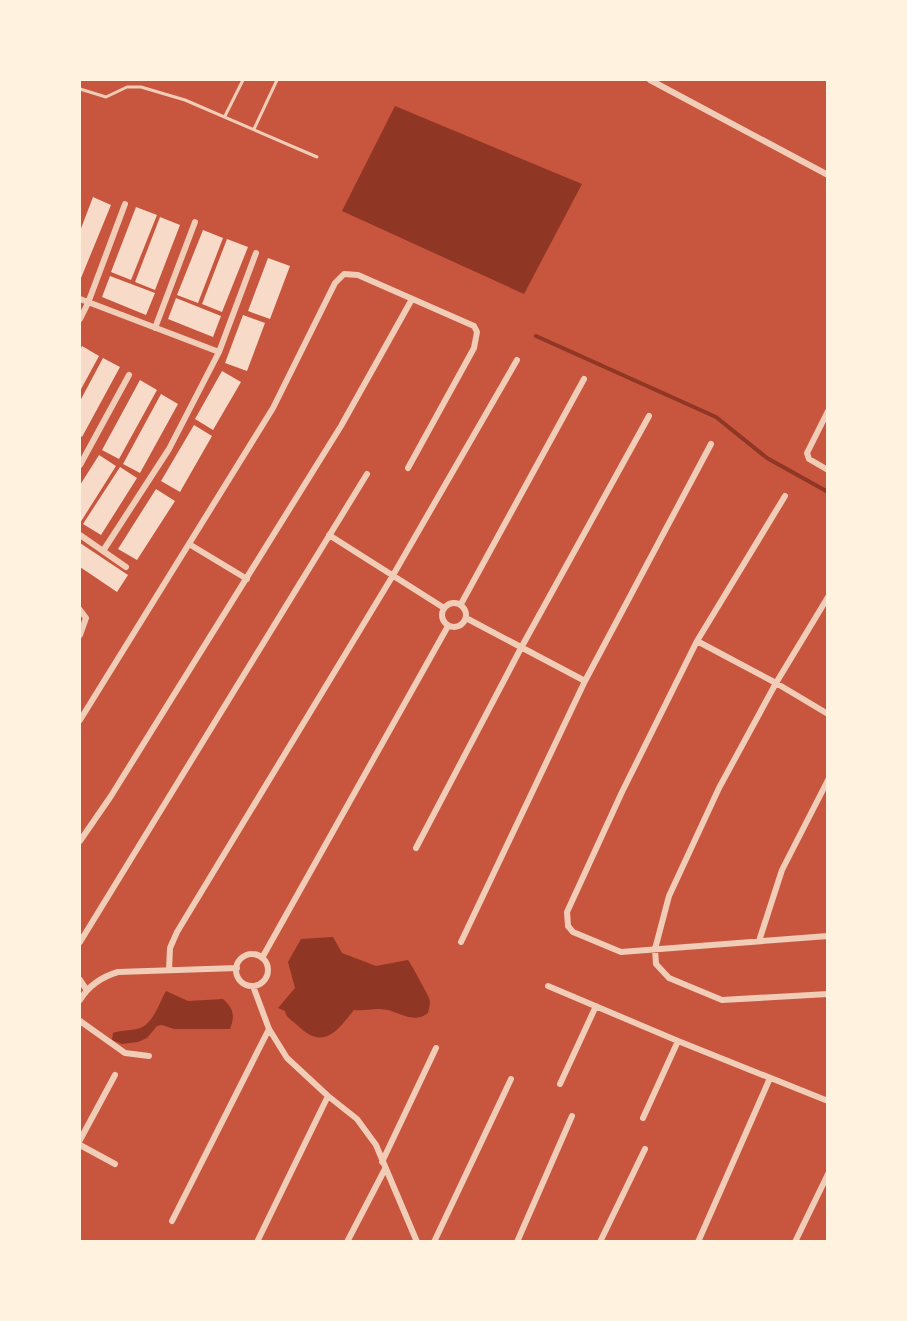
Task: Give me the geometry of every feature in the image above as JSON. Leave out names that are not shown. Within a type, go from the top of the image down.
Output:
[{"type":"street","points":[[650,80],[828,175]]},
{"type":"street","points":[[80,319],[125,204]]},
{"type":"street","points":[[155,328],[195,222]]},
{"type":"street","points":[[103,551],[169,449],[219,352],[256,253]]},
{"type":"street","points":[[80,720],[273,408],[339,277],[344,274],[358,275],[474,327],[477,338],[408,468]]},
{"type":"street","points":[[80,299],[219,352]]},
{"type":"street","points":[[80,842],[111,796],[341,426],[412,299]]},
{"type":"street","points":[[169,970],[170,948],[177,932],[392,577],[517,360]]},
{"type":"street","points":[[80,465],[129,375]]},
{"type":"street","points":[[461,604],[584,379]]},
{"type":"street","points":[[828,411],[807,453],[809,459],[828,470]]},
{"type":"street","points":[[416,848],[521,648],[649,416]]},
{"type":"street","points":[[460,942],[585,681],[711,444]]},
{"type":"street","points":[[80,942],[367,474]]},
{"type":"street","points":[[785,496],[697,641],[622,792],[567,912],[568,926],[573,932],[621,952],[828,936]]},
{"type":"street","points":[[80,535],[126,567]]},
{"type":"street","points":[[328,535],[444,608]]},
{"type":"street","points":[[189,544],[247,579]]},
{"type":"street","points":[[828,597],[776,682],[719,788],[669,896],[655,949],[656,964],[669,978],[722,1000],[828,994]]},
{"type":"street","points":[[455,602],[461,604],[466,610],[466,618],[462,625],[448,626],[443,621],[444,608],[455,602]]},
{"type":"street","points":[[80,610],[86,618],[80,635]]},
{"type":"street","points":[[466,618],[585,681]]},
{"type":"street","points":[[262,958],[448,626]]},
{"type":"street","points":[[697,641],[776,682],[828,714]]},
{"type":"street","points":[[759,940],[782,870],[828,780]]},
{"type":"street","points":[[80,1000],[86,989],[104,976],[118,972],[237,968],[247,956],[262,958]]},
{"type":"street","points":[[237,968],[243,983],[253,986],[266,978],[268,968],[262,958]]},
{"type":"street","points":[[80,980],[86,989]]},
{"type":"street","points":[[253,986],[269,1029],[287,1058],[357,1119],[376,1144],[417,1242]]},
{"type":"street","points":[[548,986],[828,1101]]},
{"type":"street","points":[[560,1084],[596,1006]]},
{"type":"street","points":[[80,1021],[125,1053],[149,1056]]},
{"type":"street","points":[[172,1221],[269,1029]]},
{"type":"street","points":[[643,1118],[678,1041]]},
{"type":"street","points":[[382,1162],[436,1048]]},
{"type":"street","points":[[80,1140],[115,1075]]},
{"type":"street","points":[[698,1242],[770,1078]]},
{"type":"street","points":[[434,1242],[512,1079]]},
{"type":"street","points":[[257,1242],[328,1096]]},
{"type":"street","points":[[517,1242],[572,1116]]},
{"type":"street","points":[[80,1145],[115,1164]]},
{"type":"street","points":[[600,1242],[645,1149]]},
{"type":"street","points":[[347,1242],[385,1169]]},
{"type":"street","points":[[795,1242],[828,1174]]},
{"type":"lane","points":[[225,116],[243,80]]},
{"type":"lane","points":[[254,129],[277,80]]},
{"type":"lane","points":[[80,89],[106,97],[127,87],[141,87],[225,116],[317,157]]},
{"type":"shaded area","points":[[395,106],[582,184],[524,294],[342,211]]},
{"type":"shaded area","points":[[333,937],[342,953],[376,966],[408,960],[429,998],[428,1013],[416,1018],[385,1009],[354,1010],[329,1036],[315,1037],[306,1033],[288,1017],[285,1011],[278,1008],[295,988],[288,962],[301,939]]},
{"type":"shaded area","points":[[166,991],[188,1001],[223,999],[232,1013],[233,1020],[230,1029],[174,1029],[162,1025],[157,1026],[147,1038],[138,1042],[122,1044],[112,1040],[113,1033],[143,1027],[155,1013]]},
{"type":"building","points":[[93,197],[111,205],[81,278],[80,231]]},
{"type":"building","points":[[136,207],[157,215],[131,280],[111,272]]},
{"type":"building","points":[[160,217],[180,225],[155,290],[135,282]]},
{"type":"building","points":[[203,230],[223,238],[198,303],[177,295]]},
{"type":"building","points":[[227,239],[248,247],[222,312],[202,304]]},
{"type":"building","points":[[268,258],[290,266],[270,319],[248,311]]},
{"type":"building","points":[[110,276],[155,293],[146,315],[102,297]]},
{"type":"building","points":[[176,298],[221,316],[213,337],[168,319]]},
{"type":"building","points":[[243,315],[265,323],[247,371],[225,363]]},
{"type":"building","points":[[82,346],[99,356],[80,391],[80,350]]},
{"type":"building","points":[[103,358],[120,367],[82,437],[80,435],[80,401]]},
{"type":"building","points":[[222,371],[241,382],[213,430],[195,419]]},
{"type":"building","points":[[140,380],[157,390],[119,459],[102,450]]},
{"type":"building","points":[[161,394],[178,404],[140,473],[123,464]]},
{"type":"building","points":[[194,425],[212,436],[180,492],[161,481]]},
{"type":"building","points":[[99,455],[116,466],[80,523],[80,485]]},
{"type":"building","points":[[120,467],[137,478],[101,535],[83,524]]},
{"type":"building","points":[[156,489],[175,501],[137,560],[118,549]]},
{"type":"building","points":[[80,543],[128,575],[117,592],[80,567]]},
{"type":"waterway","points":[[536,336],[716,417],[767,458],[828,492]]}]
